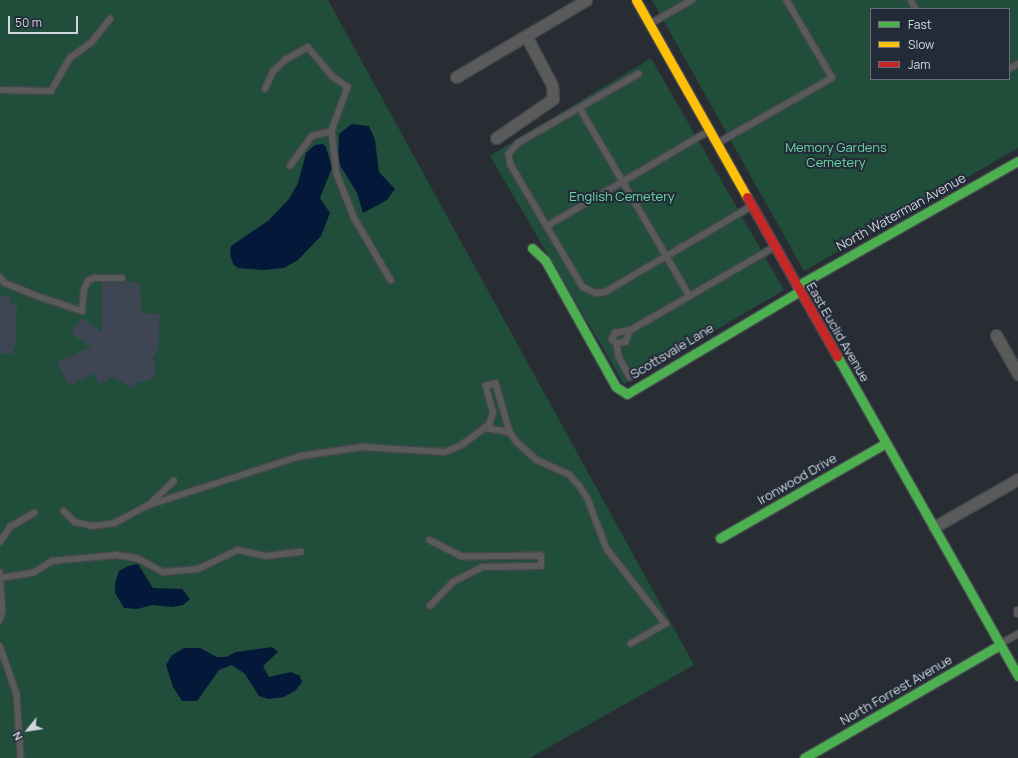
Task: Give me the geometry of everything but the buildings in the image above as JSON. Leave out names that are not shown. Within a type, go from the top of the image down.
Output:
[{"type":"street","points":[[456,77],[586,0]]},
{"type":"street","name":"East Euclid Avenue","points":[[636,0],[1018,676]]},
{"type":"street","points":[[496,138],[553,100],[552,85],[526,36]]},
{"type":"street","name":"North Waterman Avenue","points":[[799,289],[1018,161]]},
{"type":"street","name":"Scottsvale Lane","points":[[532,248],[545,260],[616,387],[627,394],[799,289]]},
{"type":"street","points":[[996,335],[1018,374]]},
{"type":"street","name":"Ironwood Drive","points":[[720,538],[886,443]]},
{"type":"street","points":[[934,527],[1018,479]]},
{"type":"street","name":"North Forrest Avenue","points":[[804,758],[1000,645]]},
{"type":"lane","points":[[649,24],[692,0]]},
{"type":"lane","points":[[716,143],[832,78],[786,0]]},
{"type":"lane","points":[[0,90],[51,91],[70,58],[92,42],[110,19]]},
{"type":"lane","points":[[265,89],[273,72],[285,60],[308,47],[332,76],[348,87],[332,131],[337,174],[347,199],[376,258],[391,280]]},
{"type":"lane","points":[[639,74],[514,146],[509,154],[511,164],[583,286],[596,293],[605,292],[752,206]]},
{"type":"lane","points":[[580,108],[690,296]]},
{"type":"lane","points":[[290,166],[312,136],[332,131]]},
{"type":"lane","points":[[547,226],[709,131]]},
{"type":"lane","points":[[630,377],[619,357],[617,344],[612,340],[615,333],[631,330],[775,247]]},
{"type":"lane","points":[[0,277],[5,283],[34,295],[82,311],[84,290],[88,281],[94,278],[122,278]]},
{"type":"lane","points":[[617,344],[626,342],[631,330]]},
{"type":"lane","points":[[64,511],[76,522],[92,526],[115,523],[146,506],[301,456],[363,448],[445,452],[460,446],[489,425],[492,413],[486,386],[496,383],[510,432],[531,455],[569,474],[579,485],[588,499],[607,549],[666,624],[631,644]]},
{"type":"lane","points":[[485,428],[510,432]]},
{"type":"lane","points":[[146,506],[174,481]]},
{"type":"lane","points":[[0,542],[10,527],[34,512]]},
{"type":"lane","points":[[430,541],[462,557],[541,556],[540,566],[482,567],[453,582],[430,606]]},
{"type":"lane","points":[[0,578],[33,572],[52,561],[117,555],[137,558],[163,572],[180,572],[198,569],[238,550],[267,556],[301,552]]},
{"type":"lane","points":[[0,572],[3,610],[0,620]]},
{"type":"lane","points":[[1000,645],[1018,634]]},
{"type":"lane","points":[[0,646],[17,694],[21,758]]},
{"type":"green space","points":[[0,0],[328,0],[694,665],[530,758],[0,758]]},
{"type":"green space","name":"Memory Gardens Cemetery","points":[[652,0],[1018,0],[1018,148],[804,271]]},
{"type":"green space","name":"English Cemetery","points":[[651,58],[784,290],[624,384],[490,156]]},
{"type":"water","points":[[352,124],[369,126],[375,140],[379,172],[395,189],[387,200],[363,213],[357,193],[338,162],[339,134]]},
{"type":"water","points":[[323,144],[326,147],[332,168],[320,198],[330,213],[321,236],[298,260],[284,268],[263,270],[238,268],[233,264],[230,254],[231,246],[268,221],[289,199],[298,183],[306,153],[315,145]]},
{"type":"water","points":[[138,564],[153,588],[182,589],[190,599],[183,605],[173,607],[153,605],[137,609],[124,608],[115,593],[115,583],[119,571],[128,566]]},
{"type":"water","points":[[272,647],[278,652],[263,666],[269,677],[291,672],[300,676],[302,682],[296,690],[284,697],[268,699],[259,696],[245,674],[232,665],[219,670],[197,701],[182,701],[173,687],[166,665],[172,655],[184,648],[200,648],[217,657],[226,657],[236,652]]},
{"type":"traffic: fast","points":[[797,286],[1018,161]]},
{"type":"traffic: fast","points":[[532,248],[545,260],[616,387],[627,394],[800,291]]},
{"type":"traffic: fast","points":[[837,356],[1018,676]]},
{"type":"traffic: fast","points":[[720,538],[886,443]]},
{"type":"traffic: fast","points":[[804,758],[1000,645]]},
{"type":"traffic: slow","points":[[636,0],[747,197]]},
{"type":"traffic: jam","points":[[747,197],[837,356]]}]
